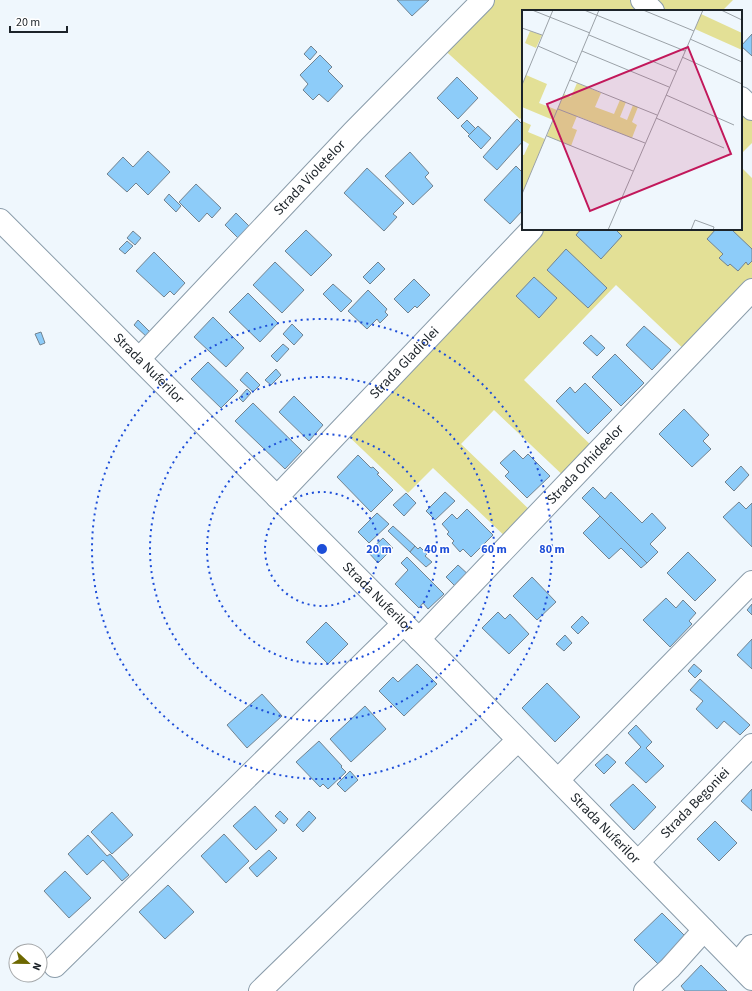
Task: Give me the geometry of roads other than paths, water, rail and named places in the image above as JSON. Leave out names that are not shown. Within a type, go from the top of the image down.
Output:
[{"type":"street","name":"Strada Violetelor","points":[[138,358],[353,132],[483,0]]},
{"type":"street","points":[[642,0],[652,10]]},
{"type":"street","points":[[742,99],[752,109]]},
{"type":"street","name":"Strada Nuferilor","points":[[0,220],[404,623],[752,979]]},
{"type":"street","name":"Strada Gladiolei","points":[[277,497],[531,230]]},
{"type":"street","name":"Strada Orhideelor","points":[[419,639],[752,290]]},
{"type":"street","points":[[558,780],[752,582]]},
{"type":"street","points":[[55,966],[404,623]]},
{"type":"street","points":[[260,991],[518,740]]},
{"type":"street","name":"Strada Begoniei","points":[[638,862],[752,745]]},
{"type":"street","points":[[645,991],[670,968],[704,930]]},
{"type":"street","points":[[738,963],[752,946]]}]
